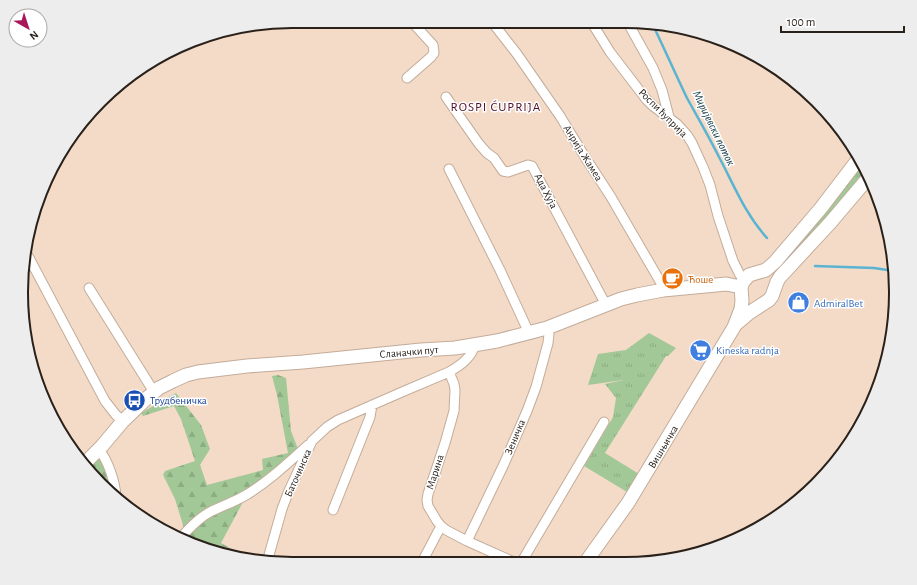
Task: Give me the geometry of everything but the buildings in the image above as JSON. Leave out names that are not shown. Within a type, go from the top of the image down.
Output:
[{"type":"street","points":[[408,78],[434,53],[433,45],[417,28]]},
{"type":"street","name":"Анрија Жамеа","points":[[497,28],[518,54],[560,116],[611,197],[661,283],[663,290]]},
{"type":"street","name":"Роспи ћуприја","points":[[595,28],[610,52],[646,99],[677,124],[687,135],[695,149],[710,185],[718,216],[743,287]]},
{"type":"street","points":[[631,28],[653,68],[662,90],[669,117]]},
{"type":"street","name":"Ада Хуја","points":[[446,97],[482,148],[494,158],[503,171],[508,172],[528,165],[532,166],[606,305]]},
{"type":"street","points":[[761,305],[752,305],[748,303],[743,287],[753,274],[766,270],[770,267],[791,244],[855,163]]},
{"type":"street","points":[[449,168],[500,270],[529,333]]},
{"type":"street","name":"Вишњичка","points":[[734,327],[743,318],[769,300],[780,277],[865,182]]},
{"type":"street","points":[[30,259],[105,401],[123,421]]},
{"type":"street","points":[[758,273],[770,279],[773,292]]},
{"type":"street","name":"Сланачки пут","points":[[88,460],[140,404],[154,392],[186,375],[198,372],[241,367],[456,348],[475,345],[547,328],[626,297],[663,290],[726,284],[743,287]]},
{"type":"street","name":"Вишњичка","points":[[590,557],[628,503],[734,327],[741,309],[743,287]]},
{"type":"street","points":[[89,288],[154,392]]},
{"type":"street","name":"Зеничка","points":[[467,541],[504,464],[536,387],[548,343],[549,334],[547,328]]},
{"type":"street","points":[[449,372],[467,360],[475,345]]},
{"type":"street","name":"Марина","points":[[449,372],[455,390],[454,411],[445,443],[430,485],[427,500],[428,506],[441,526],[446,530],[503,557]]},
{"type":"street","name":"Баточинска","points":[[269,556],[288,492],[312,441],[338,420],[449,372]]},
{"type":"street","points":[[333,510],[370,418],[372,405]]},
{"type":"street","points":[[525,557],[604,422]]},
{"type":"street","points":[[184,534],[210,512],[231,503],[263,483],[312,441]]},
{"type":"street","points":[[99,450],[105,459],[114,488]]},
{"type":"street","points":[[425,557],[441,526]]},
{"type":"green space","points":[[859,169],[862,175],[776,275],[773,273]]},
{"type":"green space","points":[[649,333],[676,348],[668,356],[666,356],[605,453],[639,474],[627,492],[584,466],[613,417],[616,398],[605,384],[624,380],[588,385],[598,354],[626,350]]},
{"type":"green space","points":[[278,375],[286,378],[291,431],[298,449],[251,487],[221,543],[234,550],[207,543],[186,535],[175,499],[163,475],[165,471],[195,461],[181,419],[174,406],[143,416],[141,413],[176,393],[201,425],[210,449],[200,465],[207,485],[263,470],[262,459],[288,453],[272,376]]},
{"type":"green space","points":[[102,453],[113,487],[105,480],[91,463]]},
{"type":"waterway","name":"Миријевски поток","points":[[655,30],[687,98],[740,199],[752,219],[767,238]]},
{"type":"waterway","name":"Миријевски поток","points":[[815,266],[874,268],[888,270]]},
{"type":"place","name":"Ћоше","points":[[672,279]]},
{"type":"place","name":"AdmiralBet","points":[[798,303]]},
{"type":"place","name":"Kineska radnja","points":[[700,350]]},
{"type":"place","name":"Трудбеничка","points":[[135,400]]},
{"type":"district","name":"ROSPI ĆUPRIJA","points":[[496,107]]}]
